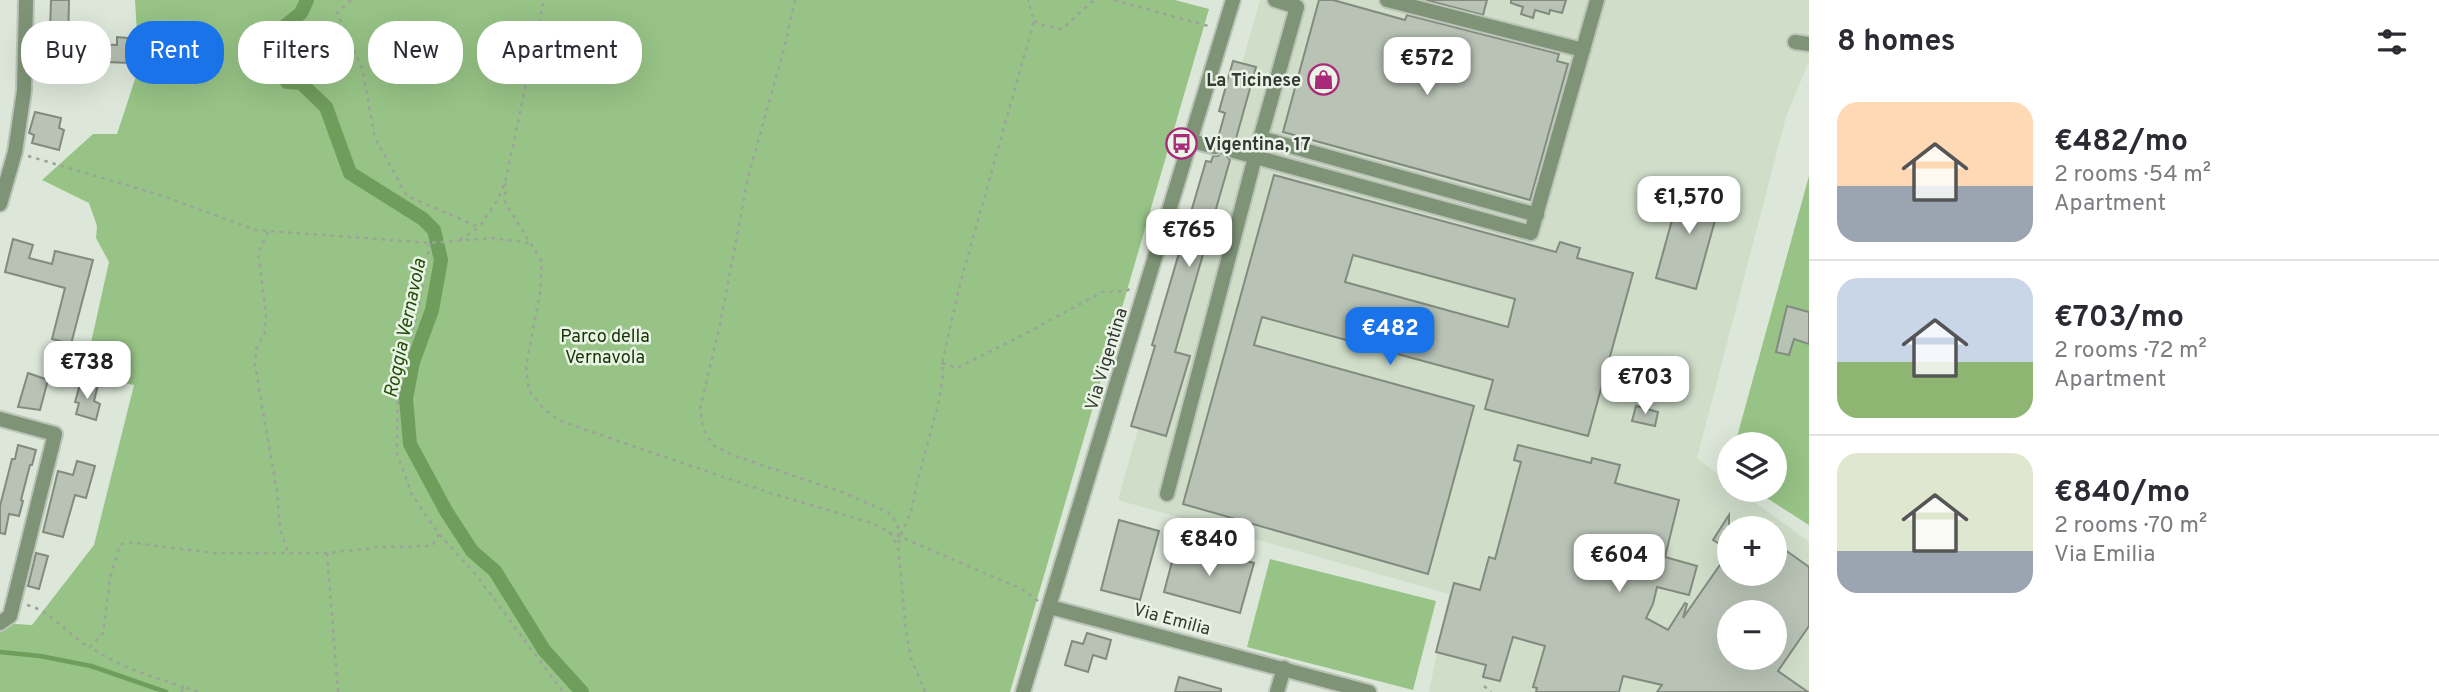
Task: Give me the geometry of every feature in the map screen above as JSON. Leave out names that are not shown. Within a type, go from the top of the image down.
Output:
[{"type":"street","points":[[0,204],[7,150],[24,91],[26,0]]},
{"type":"street","name":"Via Vigentina","points":[[1023,692],[1233,0]]},
{"type":"street","points":[[1167,494],[1298,3],[1275,0]]},
{"type":"street","points":[[1387,0],[1583,50]]},
{"type":"street","points":[[1234,151],[1531,233],[1597,0]]},
{"type":"street","points":[[1261,138],[1537,215]]},
{"type":"street","points":[[1191,141],[1216,147]]},
{"type":"street","points":[[0,419],[55,434],[10,616],[0,623]]},
{"type":"street","name":"Via Emilia","points":[[1050,607],[1369,692]]},
{"type":"street","points":[[1278,692],[1284,668]]},
{"type":"path","points":[[351,0],[337,13],[362,68],[375,138],[407,196],[479,227]]},
{"type":"path","points":[[457,242],[479,227],[497,201],[505,183],[544,0]]},
{"type":"path","points":[[795,0],[748,178],[720,325],[700,408],[701,422],[713,445],[732,455],[839,491],[888,512],[897,523],[900,537]]},
{"type":"path","points":[[925,692],[911,658],[906,631],[898,546],[911,512],[937,405],[943,378],[942,363],[960,284],[1034,21],[1028,0]]},
{"type":"path","points":[[1034,21],[1062,29],[1094,0]]},
{"type":"path","points":[[1114,0],[1212,27]]},
{"type":"path","points":[[7,150],[160,195],[256,230],[430,243],[492,238],[531,243]]},
{"type":"path","points":[[505,183],[505,202],[542,262],[540,293],[526,367],[529,391],[543,408],[560,421],[773,494],[872,523],[1022,589],[1034,598]]},
{"type":"path","points":[[268,231],[258,253],[266,313],[265,332],[256,349],[255,365],[277,492],[280,528],[288,553]]},
{"type":"path","points":[[430,243],[419,306],[398,390],[397,453],[412,495],[439,534],[477,576],[563,692]]},
{"type":"path","points":[[942,363],[957,368],[1102,292],[1126,291],[1135,286]]},
{"type":"path","points":[[889,532],[898,546]]},
{"type":"path","points":[[90,647],[103,633],[115,557],[120,545],[127,542],[213,553],[327,553],[381,547],[432,546],[439,534]]},
{"type":"path","points":[[327,553],[338,692]]},
{"type":"path","points":[[13,603],[43,610],[72,636],[108,659],[199,692]]},
{"type":"path","points":[[181,692],[184,687]]},
{"type":"path","points":[[1485,687],[1491,692]]},
{"type":"shaded area","points":[[1260,0],[1809,0],[1809,61],[1786,117],[1697,458],[1717,474],[1717,502],[1754,502],[1774,516],[1717,516],[1717,586],[1787,586],[1787,526],[1809,542],[1809,692],[1429,692],[1449,594],[1118,500]]},
{"type":"green space","name":"Parco della Vernavola","points":[[135,0],[1175,0],[1209,9],[1010,692],[0,692],[0,623],[32,625],[94,545],[134,385],[84,374],[109,262],[96,238],[97,226],[89,203],[42,180],[93,134],[117,134],[133,84],[224,84],[224,21],[136,21]]},
{"type":"green space","points":[[1809,176],[1809,525],[1773,502],[1787,502],[1787,432],[1738,432]]},
{"type":"green space","points":[[1270,559],[1436,601],[1413,690],[1247,647]]},
{"type":"building","points":[[51,0],[69,0],[69,21],[50,21]]},
{"type":"building","points":[[1319,0],[1333,0],[1405,20],[1407,15],[1559,54],[1557,61],[1568,64],[1530,200],[1283,132]]},
{"type":"building","points":[[1426,0],[1487,0],[1483,15]]},
{"type":"building","points":[[1511,0],[1566,0],[1562,13],[1550,10],[1549,14],[1535,10],[1533,18],[1521,14],[1523,7],[1511,3]]},
{"type":"building","points":[[117,37],[125,38],[125,63],[111,62],[111,45],[117,45]]},
{"type":"building","points":[[1233,61],[1256,67],[1235,142],[1228,144],[1225,149],[1230,160],[1175,352],[1190,356],[1166,436],[1131,426],[1206,161],[1211,162],[1213,156],[1218,156],[1224,150],[1224,144],[1218,138],[1225,113],[1219,111]]},
{"type":"building","points":[[35,112],[61,118],[59,128],[64,130],[59,150],[32,143],[34,135],[29,133]]},
{"type":"building","points":[[1274,175],[1556,252],[1560,242],[1580,248],[1577,258],[1633,273],[1588,436],[1485,409],[1493,380],[1262,317],[1254,345],[1474,406],[1428,574],[1183,504]],"holes":[[[1353,255],[1515,299],[1508,327],[1345,282]]]},
{"type":"building","points":[[1682,184],[1722,195],[1696,289],[1656,278]]},
{"type":"building","points":[[13,239],[33,245],[29,258],[52,264],[55,251],[93,260],[71,344],[52,339],[65,288],[5,272]]},
{"type":"building","points":[[1787,306],[1809,312],[1809,344],[1794,339],[1789,355],[1776,352]]},
{"type":"building","points":[[28,373],[48,380],[40,410],[18,407]]},
{"type":"building","points":[[81,381],[98,385],[94,401],[100,404],[96,420],[76,414],[79,403],[75,402]]},
{"type":"building","points":[[1636,406],[1658,412],[1655,426],[1632,421]]},
{"type":"building","points":[[18,445],[36,450],[19,516],[9,514],[5,534],[0,533],[0,506]]},
{"type":"building","points":[[1518,445],[1591,463],[1592,458],[1620,465],[1615,483],[1679,500],[1665,557],[1697,566],[1689,595],[1657,587],[1646,618],[1668,630],[1685,603],[1687,604],[1683,618],[1717,569],[1717,586],[1787,586],[1787,551],[1809,567],[1809,626],[1787,658],[1787,600],[1717,600],[1717,670],[1779,670],[1808,692],[1657,692],[1662,685],[1623,676],[1619,692],[1536,692],[1537,688],[1533,687],[1545,646],[1513,637],[1500,681],[1483,677],[1486,665],[1436,652],[1454,583],[1480,590],[1489,557],[1495,559],[1521,462],[1514,460]]},
{"type":"building","points":[[77,461],[95,466],[86,498],[75,495],[63,537],[43,532],[58,471],[73,475]]},
{"type":"building","points":[[1119,520],[1159,531],[1140,600],[1101,590]]},
{"type":"building","points":[[1177,543],[1254,563],[1240,613],[1164,592]]},
{"type":"building","points":[[36,553],[48,556],[39,589],[28,586]]},
{"type":"building","points":[[1087,633],[1111,640],[1106,659],[1093,655],[1088,672],[1065,665],[1072,641],[1083,644]]},
{"type":"building","points":[[1179,677],[1221,689],[1221,692],[1175,692]]},
{"type":"waterway","name":"Roggia Vernavola","points":[[307,0],[301,13],[285,26],[277,57],[287,82],[301,83],[326,107],[350,173],[423,219],[434,230],[441,260],[432,310],[413,362],[406,399],[410,444],[446,511],[472,551],[495,571],[544,650],[582,692]]},
{"type":"waterway","points":[[0,652],[40,656],[91,666],[166,692]]},
{"type":"place","name":"La Ticinese","points":[[1324,80]]},
{"type":"place","name":"Vigentina, 17","points":[[1181,144]]}]
